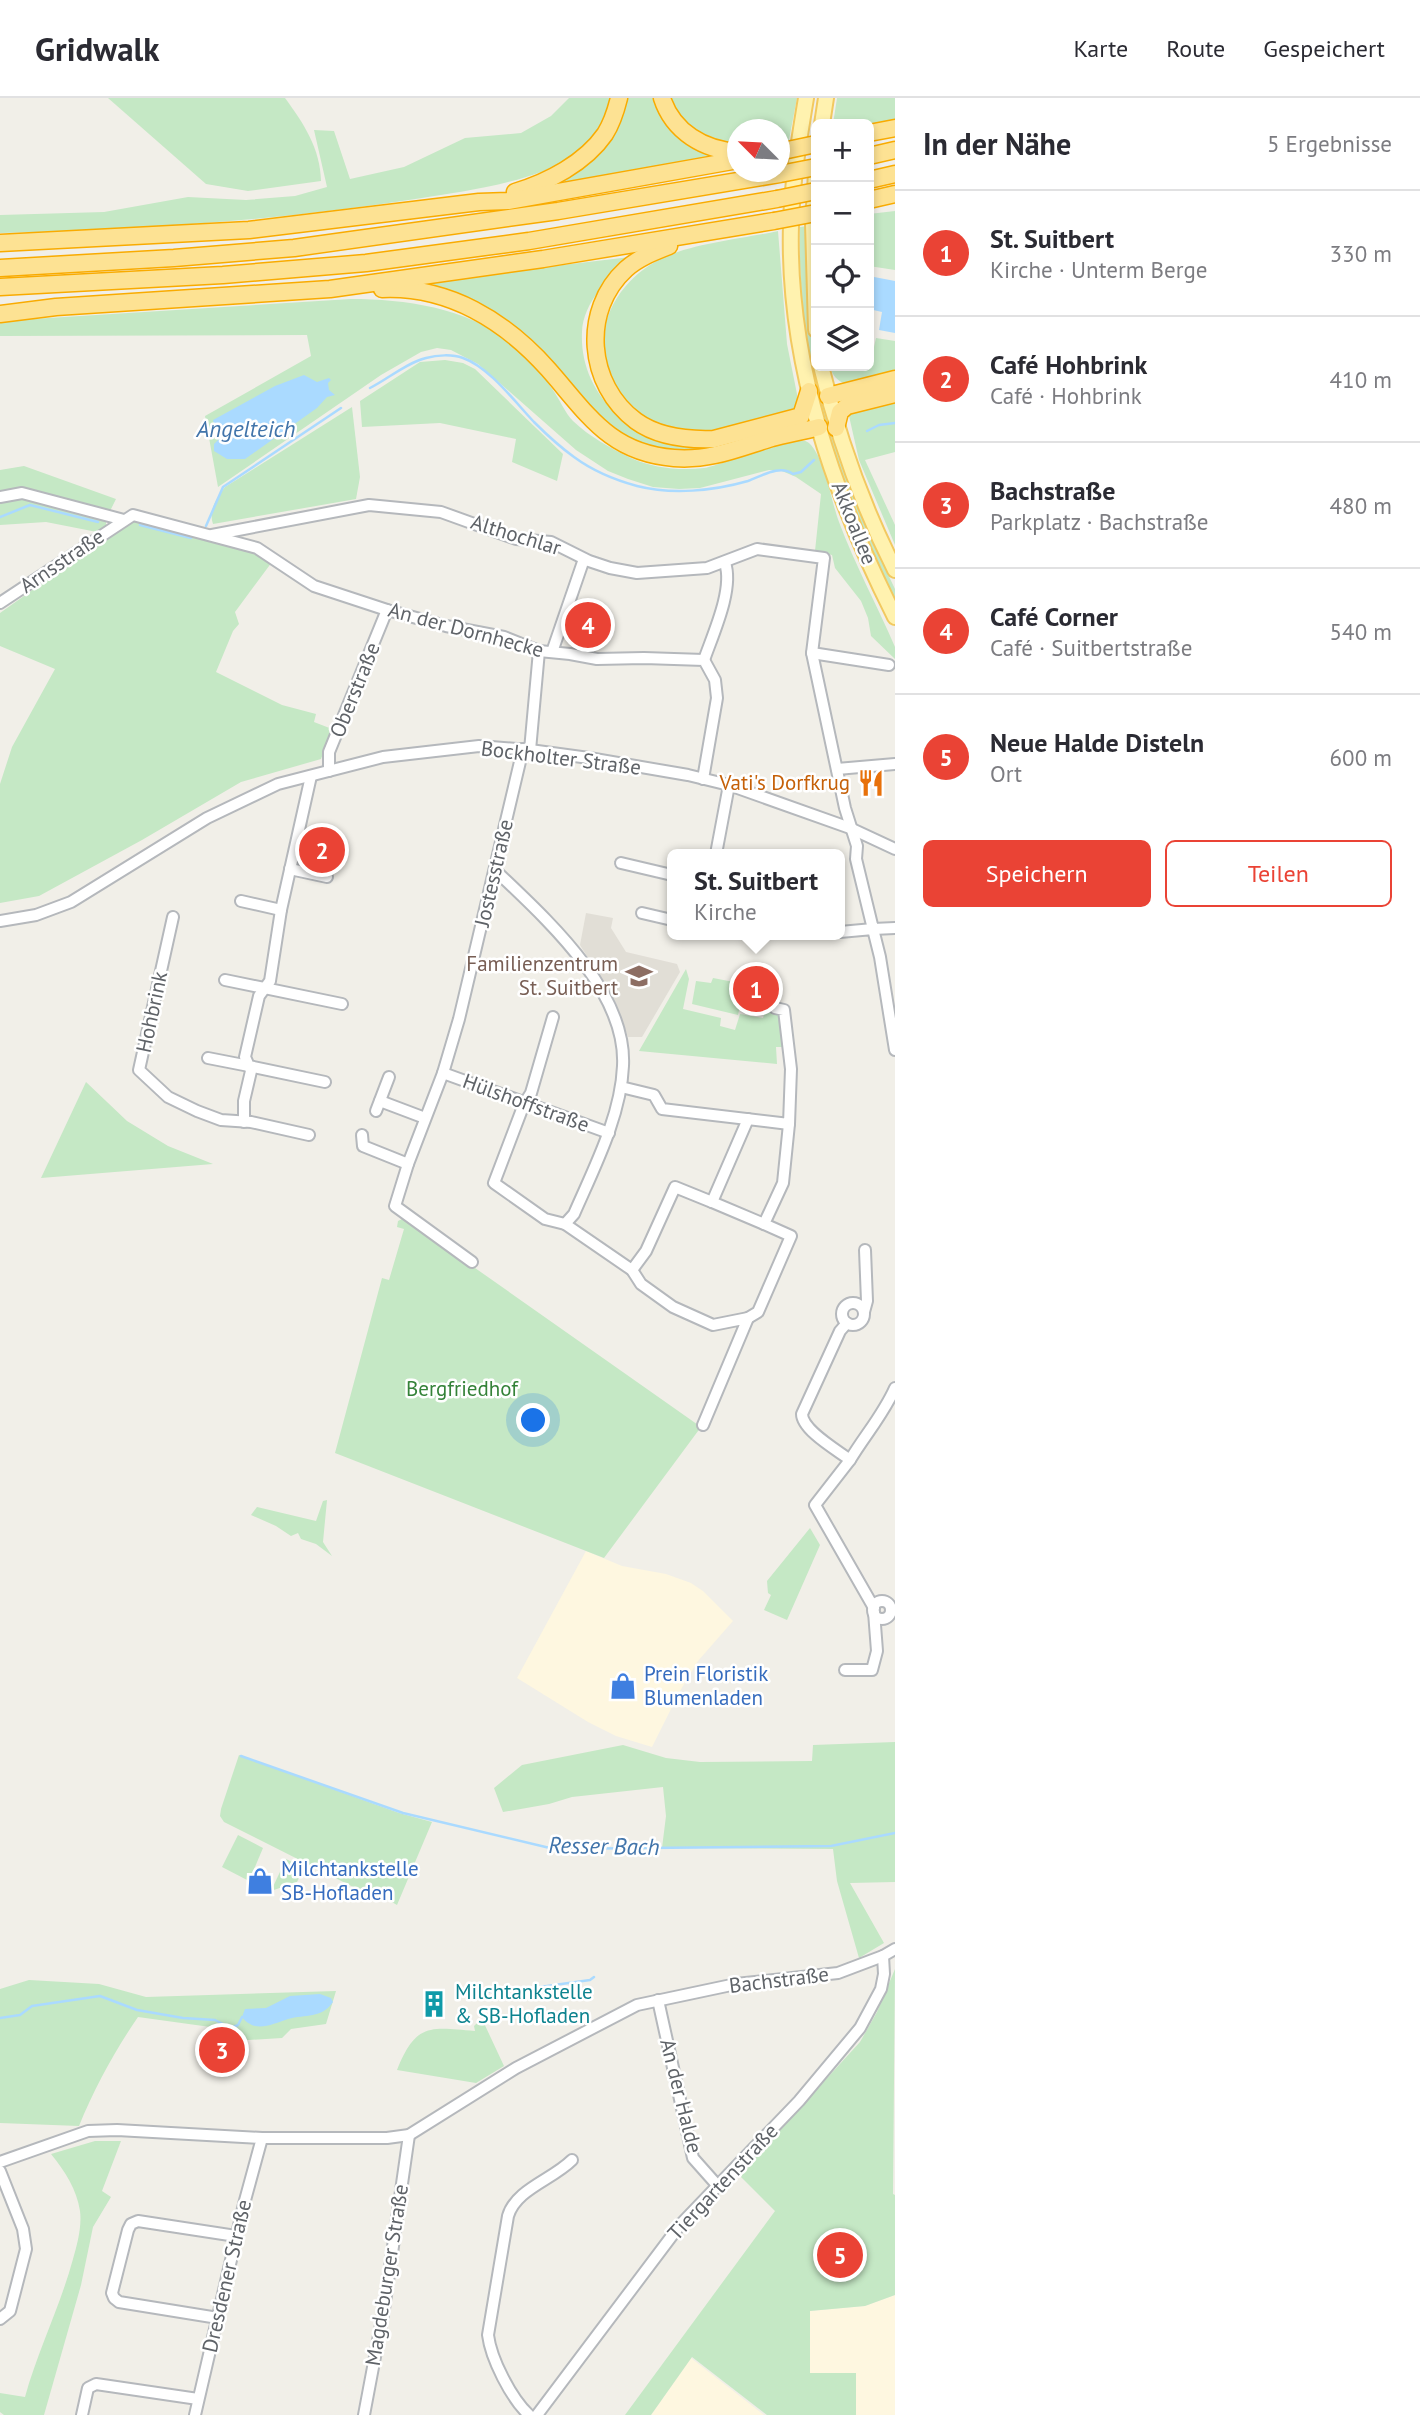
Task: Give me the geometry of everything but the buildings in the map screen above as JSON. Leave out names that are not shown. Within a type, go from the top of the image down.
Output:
[{"type":"highway","points":[[479,202],[531,186],[574,164],[594,148],[607,132],[619,98]]},
{"type":"highway","points":[[662,98],[677,124],[691,138],[715,150],[727,151]]},
{"type":"highway","points":[[790,149],[811,145]]},
{"type":"highway","points":[[874,155],[895,150]]},
{"type":"highway","points":[[0,243],[249,230],[479,202],[508,201],[727,162]]},
{"type":"highway","points":[[0,268],[294,248],[558,211],[811,168]]},
{"type":"highway","points":[[874,179],[895,174]]},
{"type":"highway","points":[[0,287],[223,275],[366,262],[529,241],[811,192]]},
{"type":"highway","points":[[874,199],[895,194]]},
{"type":"highway","points":[[874,206],[895,203]]},
{"type":"highway","points":[[330,289],[543,259],[811,214]]},
{"type":"highway","points":[[711,232],[647,254],[627,268],[615,281],[603,301],[596,323],[595,353],[601,377],[618,403],[635,420],[670,436],[699,440],[729,436],[802,416],[809,391]]},
{"type":"highway","points":[[0,314],[56,307],[330,289],[395,288],[428,293],[464,304],[507,329],[524,344],[597,427],[618,442],[645,452],[673,458],[704,458],[819,427]]},
{"type":"highway","points":[[828,396],[895,379]]},
{"type":"highway","points":[[836,428],[840,412],[847,406],[895,394]]},
{"type":"main road","name":"Akkoallee","points":[[806,98],[794,178],[791,226],[801,353],[819,427],[849,515],[895,617]]},
{"type":"main road","points":[[823,119],[826,98]]},
{"type":"main road","points":[[815,308],[813,234],[816,182]]},
{"type":"main road","name":"Akkoallee","points":[[822,371],[836,428],[854,477],[895,570]]},
{"type":"street","name":"An der Dornhecke","points":[[0,497],[22,494],[124,520],[133,515],[212,535],[257,548],[314,586],[446,626],[504,637],[539,652],[597,659],[704,660]]},
{"type":"street","name":"Althochlar","points":[[212,535],[369,505],[440,512],[516,539],[551,542],[584,559],[637,573],[707,568],[757,549],[824,558],[812,653]]},
{"type":"street","name":"Arnsstraße","points":[[0,603],[124,520]]},
{"type":"street","points":[[552,652],[584,559]]},
{"type":"street","points":[[703,779],[717,698],[715,680],[704,660],[726,590],[728,574],[725,563]]},
{"type":"street","name":"Oberstraße","points":[[329,771],[329,752],[387,610]]},
{"type":"street","name":"Jostesstraße","points":[[472,1262],[395,1206],[443,1073],[459,1019],[527,749],[539,652]]},
{"type":"street","points":[[888,665],[812,653],[850,828],[857,846],[856,859],[880,957],[895,1050]]},
{"type":"street","name":"Bockholter Straße","points":[[0,921],[36,915],[71,902],[207,818],[265,789],[383,758],[479,746],[527,749],[626,764],[729,785],[850,828],[895,849]]},
{"type":"street","points":[[837,769],[895,764]]},
{"type":"street","points":[[244,1122],[244,1101],[251,1072],[245,1057],[259,996],[270,981],[281,910],[311,776]]},
{"type":"street","points":[[717,849],[729,785]]},
{"type":"street","points":[[621,863],[667,874]]},
{"type":"street","points":[[290,869],[327,877]]},
{"type":"street","points":[[495,870],[575,951],[610,1005],[620,1030],[624,1066],[609,1133],[574,1214],[565,1224]]},
{"type":"street","points":[[241,901],[281,910]]},
{"type":"street","points":[[642,913],[667,919]]},
{"type":"street","name":"Hohbrink","points":[[173,917],[139,1070],[168,1097],[197,1111],[221,1120],[309,1135]]},
{"type":"street","points":[[845,932],[895,928]]},
{"type":"street","points":[[225,980],[342,1004]]},
{"type":"street","points":[[764,1224],[783,1183],[789,1124],[789,1057],[784,1010],[775,1008]]},
{"type":"street","points":[[553,1017],[531,1093],[524,1104],[494,1183],[545,1219],[565,1224],[632,1270],[641,1284],[673,1307],[713,1325],[748,1318],[758,1312],[791,1236],[675,1187],[646,1251],[632,1270]]},
{"type":"street","points":[[208,1058],[324,1082]]},
{"type":"street","name":"Hülshoffstraße","points":[[443,1073],[524,1104],[538,1105],[609,1133]]},
{"type":"street","points":[[389,1077],[378,1106],[425,1118]]},
{"type":"street","points":[[621,1087],[654,1095],[662,1109],[789,1124]]},
{"type":"street","points":[[712,1202],[748,1119]]},
{"type":"street","points":[[359,1158],[363,1141],[408,1164]]},
{"type":"street","points":[[864,1312],[862,1306],[850,1303],[842,1312],[847,1323],[857,1325],[864,1317],[867,1301],[865,1250]]},
{"type":"street","points":[[703,1425],[748,1318]]},
{"type":"street","points":[[847,1323],[831,1351],[802,1420],[807,1428],[850,1460]]},
{"type":"street","points":[[891,1617],[880,1618],[874,1610],[815,1505],[880,1418],[895,1388]]},
{"type":"street","points":[[845,1670],[872,1670],[877,1651],[874,1610]]},
{"type":"street","points":[[883,1956],[895,1949]]},
{"type":"street","name":"Bachstraße","points":[[0,2162],[88,2131],[117,2130],[262,2138],[387,2138],[410,2135],[516,2068],[637,2005],[736,1984],[838,1973],[883,1956]]},
{"type":"street","name":"Tiergartenstraße","points":[[537,2415],[651,2261],[717,2185],[799,2101],[860,2028],[881,1989],[883,1956]]},
{"type":"street","name":"An der Halde","points":[[658,2000],[693,2158],[717,2185]]},
{"type":"street","name":"Magdeburger Straße","points":[[364,2415],[384,2308],[410,2135]]},
{"type":"street","name":"Dresdener Straße","points":[[195,2415],[236,2236],[262,2138]]},
{"type":"street","points":[[529,2415],[520,2406],[490,2351],[488,2335],[508,2216],[518,2197],[561,2172],[572,2160]]},
{"type":"street","points":[[0,2171],[23,2229],[26,2249],[10,2311],[0,2319]]},
{"type":"street","points":[[218,2318],[119,2302],[112,2293],[131,2224],[138,2221],[236,2236]]},
{"type":"street","points":[[82,2415],[89,2388],[96,2384],[198,2399]]},
{"type":"shaded area","name":"Familienzentrum St. Suitbert","points":[[586,913],[613,918],[611,928],[626,952],[677,964],[680,972],[642,1037],[628,1037],[616,1003],[580,945]]},
{"type":"shaded area","points":[[586,1551],[622,1566],[666,1574],[691,1583],[703,1591],[733,1621],[698,1661],[652,1747],[616,1736],[588,1722],[517,1678]]},
{"type":"shaded area","points":[[895,2295],[895,2415],[856,2415],[856,2373],[810,2373],[810,2311],[865,2306]]},
{"type":"shaded area","points":[[691,2358],[764,2415],[651,2415]]},
{"type":"green space","points":[[108,98],[285,98],[310,137],[318,158],[321,181],[248,191],[206,184]]},
{"type":"green space","points":[[569,98],[611,98],[596,131],[570,157],[539,173],[499,184],[370,206],[265,218],[0,233],[0,215],[104,212],[188,197],[246,200],[295,196],[327,187],[314,130],[334,131],[350,179],[404,167],[465,138],[521,133],[551,116]]},
{"type":"green space","points":[[625,98],[658,98],[722,156],[543,187],[568,173]]},
{"type":"green space","points":[[670,98],[797,98],[790,135],[790,119],[727,119],[727,144],[696,132],[680,118]]},
{"type":"green space","points":[[837,98],[895,98],[895,120],[874,126],[874,119],[834,119]]},
{"type":"green space","points":[[895,211],[895,270],[874,267],[874,213]]},
{"type":"green space","points":[[808,226],[811,362],[801,276],[800,227]]},
{"type":"green space","points":[[778,231],[787,344],[797,407],[792,412],[753,424],[709,433],[673,430],[640,417],[612,382],[605,363],[605,325],[612,306],[623,289],[638,274],[667,256],[698,246]]},
{"type":"green space","points":[[630,257],[592,300],[582,332],[583,355],[590,376],[600,395],[614,411],[630,425],[650,436],[692,447],[718,446],[796,424],[726,450],[674,455],[617,436],[513,324],[486,307],[432,284],[453,278]]},
{"type":"green space","points":[[351,299],[418,304],[482,324],[524,354],[538,369],[570,418],[580,427],[608,446],[648,464],[667,468],[704,468],[790,441],[809,443],[823,469],[845,538],[895,647],[895,659],[871,636],[861,601],[835,568],[832,555],[815,551],[821,494],[782,471],[769,470],[700,488],[653,487],[628,479],[608,471],[576,450],[478,364],[451,350],[437,348],[421,352],[381,375],[218,487],[205,416],[311,356],[307,335],[0,336],[0,321]]},
{"type":"green space","points":[[876,338],[895,341],[895,373],[846,384],[832,371],[874,371]]},
{"type":"green space","points":[[445,360],[463,363],[475,369],[563,454],[557,481],[512,462],[516,439],[440,423],[362,427],[360,401],[420,362]]},
{"type":"green space","points":[[813,371],[816,371],[821,398],[848,482],[895,589],[895,605],[874,561],[838,469]]},
{"type":"green space","points":[[895,402],[895,452],[865,460],[895,525],[895,545],[859,460],[849,416],[853,409]]},
{"type":"green space","points":[[352,407],[360,477],[356,499],[213,524],[212,509],[225,487]]},
{"type":"green space","points":[[24,466],[116,499],[106,519],[106,528],[97,532],[46,522],[0,525],[0,470]]},
{"type":"green space","points":[[138,520],[260,553],[272,562],[235,612],[239,624],[233,631],[216,672],[282,705],[316,714],[314,722],[332,729],[321,759],[241,782],[39,896],[0,903],[0,784],[12,747],[55,669],[0,646],[0,613],[128,522]]},
{"type":"green space","points":[[686,969],[689,979],[683,1009],[721,1018],[720,1026],[735,1030],[740,1014],[763,1018],[765,1010],[769,1011],[772,996],[776,997],[774,1009],[781,1012],[784,1047],[776,1047],[777,1064],[639,1051]]},
{"type":"green space","points":[[713,978],[739,983],[735,1004],[740,1006],[738,1015],[692,1004],[696,981],[711,983]]},
{"type":"green space","points":[[86,1082],[127,1121],[168,1146],[213,1164],[41,1178]]},
{"type":"green space","name":"Bergfriedhof","points":[[404,1218],[701,1427],[604,1558],[335,1453],[382,1278],[389,1280],[404,1229],[397,1227],[398,1221]]},
{"type":"green space","points":[[327,1500],[323,1542],[332,1556],[316,1544],[301,1539],[298,1533],[291,1536],[251,1515],[257,1507],[316,1521],[323,1501]]},
{"type":"green space","points":[[810,1528],[820,1545],[787,1620],[764,1610],[771,1595],[768,1593],[767,1581]]},
{"type":"green space","points":[[895,1742],[895,1882],[850,1883],[884,1943],[859,1958],[837,1881],[833,1849],[662,1848],[666,1816],[663,1787],[572,1797],[503,1812],[494,1788],[522,1765],[623,1745],[666,1758],[700,1762],[812,1761],[813,1745]]},
{"type":"green space","points":[[239,1755],[399,1813],[432,1822],[397,1905],[375,1898],[224,1822],[220,1816],[221,1809]]},
{"type":"green space","points":[[238,1835],[263,1848],[249,1881],[222,1867]]},
{"type":"green space","points":[[286,1859],[304,1868],[297,1882],[271,1891]]},
{"type":"green space","points":[[895,1969],[895,2295],[865,2306],[810,2311],[810,2373],[856,2373],[856,2415],[767,2415],[692,2357],[651,2415],[625,2415],[775,2211],[740,2176],[742,2171],[860,2042],[877,2012]]},
{"type":"green space","points":[[29,1980],[99,1984],[146,1997],[336,1991],[326,2024],[291,2029],[282,2038],[233,2041],[232,2030],[138,2017],[106,2070],[79,2126],[0,2123],[0,1989]]},
{"type":"green space","points":[[480,2020],[483,2021],[504,2066],[476,2083],[397,2070],[411,2044],[426,2031],[475,2031],[474,2026]]},
{"type":"green space","points":[[95,2141],[121,2141],[102,2191],[111,2197],[93,2227],[81,2285],[44,2415],[4,2415],[0,2412],[0,2393],[25,2397],[68,2277],[79,2236],[80,2217],[76,2196],[66,2174],[51,2154]]},
{"type":"water","points":[[874,277],[895,281],[895,333],[879,330],[882,312],[874,310]]},
{"type":"water","name":"Angelteich","points":[[304,375],[317,382],[329,378],[329,390],[335,395],[327,397],[317,408],[245,459],[227,459],[214,451],[219,434],[213,420],[275,386]]},
{"type":"water","points":[[320,1994],[331,1998],[333,2002],[318,2014],[264,2026],[252,2025],[242,2017],[245,2009],[266,2008],[290,1996]]},
{"type":"waterway","points":[[370,388],[419,360],[440,356],[463,358],[492,377],[539,427],[574,457],[612,478],[650,489],[692,491],[721,487],[782,470],[793,474],[801,472],[814,460]]},
{"type":"waterway","points":[[206,526],[223,487],[341,408]]},
{"type":"waterway","points":[[867,431],[879,425],[895,423]]},
{"type":"waterway","points":[[0,517],[30,505],[98,522]]},
{"type":"waterway","points":[[140,525],[191,538]]},
{"type":"waterway","name":"Resser Bach","points":[[241,1756],[403,1813],[554,1849],[831,1846],[895,1833]]},
{"type":"waterway","points":[[482,1992],[533,1988],[590,1980],[594,1977]]},
{"type":"waterway","points":[[0,2018],[20,2015],[32,2006],[100,1996],[137,2010],[215,2020],[231,2028],[238,2025],[242,2017]]},
{"type":"place","name":"Café Corner","points":[[588,625]]},
{"type":"place","name":"Vati's Dorfkrug","points":[[871,783]]},
{"type":"place","name":"Café Hohbrink","points":[[322,850]]},
{"type":"place","name":"Familienzentrum St. Suitbert","points":[[639,976]]},
{"type":"place","name":"St. Suitbert","points":[[756,989]]},
{"type":"place","name":"Prein Floristik Blumenladen","points":[[623,1686]]},
{"type":"place","name":"Milchtankstelle SB-Hofladen","points":[[260,1881]]},
{"type":"place","name":"Milchtankstelle & SB-Hofladen","points":[[434,2004]]},
{"type":"place","name":"Bachstraße","points":[[222,2050]]},
{"type":"place","name":"Neue Halde Disteln","points":[[840,2255]]}]
